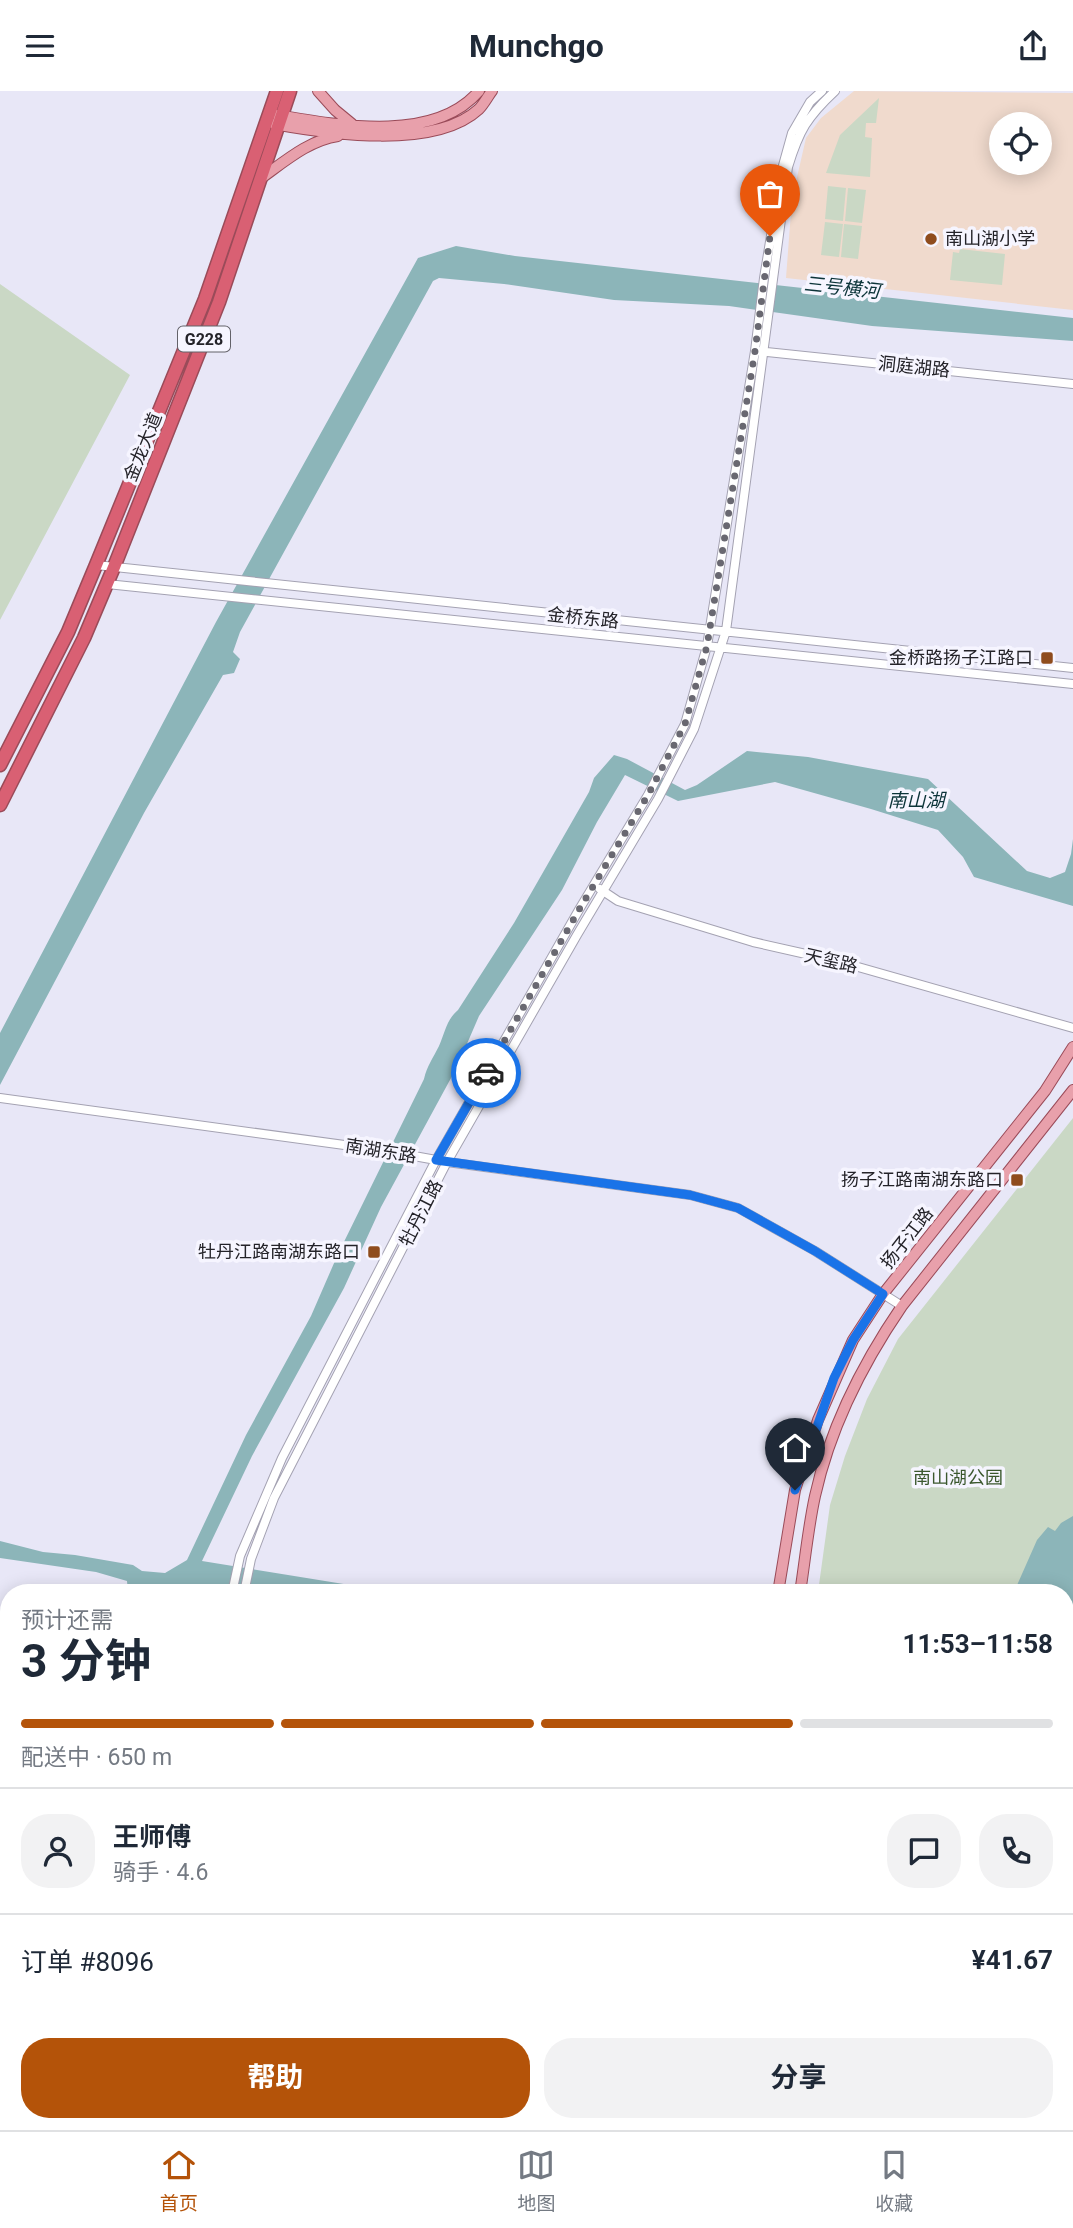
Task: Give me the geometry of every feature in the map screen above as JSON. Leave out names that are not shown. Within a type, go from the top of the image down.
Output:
[{"type":"highway","name":"金龙大道","points":[[0,805],[84,638],[219,302],[260,179],[274,119],[277,91]]},
{"type":"highway","name":"金龙大道","points":[[0,765],[68,632],[205,299],[274,119],[290,91]]},
{"type":"main road","points":[[318,91],[355,129]]},
{"type":"main road","points":[[260,179],[302,149],[328,137],[355,129],[419,124],[446,117],[470,101],[478,91]]},
{"type":"main road","points":[[274,119],[382,135],[424,133],[452,125],[479,109],[492,91]]},
{"type":"main road","name":"金桥东路","points":[[89,581],[107,584]]},
{"type":"main road","name":"扬子江路","points":[[779,1584],[795,1490],[834,1378],[853,1340],[883,1294],[1045,1091],[1073,1048]]},
{"type":"main road","points":[[801,1584],[815,1495],[838,1422],[877,1343],[902,1306],[1073,1090]]},
{"type":"street","name":"牡丹江路","points":[[246,1584],[251,1559],[274,1498],[447,1162],[658,799],[694,729],[726,631],[782,169],[792,133],[810,102],[822,91]]},
{"type":"street","name":"牡丹江路","points":[[768,279],[788,167],[798,135],[814,110],[835,91]]},
{"type":"street","name":"牡丹江路","points":[[234,1584],[240,1556],[282,1458],[436,1160],[593,885],[648,795],[685,724],[707,646],[759,351]]},
{"type":"street","name":"洞庭湖路","points":[[759,351],[1073,384]]},
{"type":"street","name":"金桥东路","points":[[96,565],[1073,668]]},
{"type":"street","name":"金桥东路","points":[[107,584],[1073,684]]},
{"type":"street","name":"天玺路","points":[[593,885],[618,901],[752,942],[836,961],[1073,1028]]},
{"type":"street","name":"南湖东路","points":[[2,1099],[690,1195],[738,1208],[815,1251],[902,1306]]},
{"type":"shaded area","name":"南山湖小学","points":[[854,91],[1073,93],[1073,310],[786,278],[792,199],[806,138],[821,118]]},
{"type":"green space","points":[[879,98],[876,123],[866,123],[865,137],[872,138],[870,177],[826,173],[840,135]]},
{"type":"green space","points":[[828,186],[846,188],[843,221],[825,219]]},
{"type":"green space","points":[[848,188],[866,190],[862,223],[845,221]]},
{"type":"green space","points":[[825,222],[843,224],[839,257],[821,255]]},
{"type":"green space","points":[[844,224],[862,226],[858,259],[841,257]]},
{"type":"green space","points":[[960,249],[1005,254],[1002,285],[950,280],[953,252],[959,253]]},
{"type":"green space","points":[[0,284],[130,375],[0,620]]},
{"type":"green space","name":"南山湖公园","points":[[1073,1118],[1073,1584],[819,1584],[830,1505],[845,1456],[867,1399],[898,1339]]},
{"type":"water","points":[[456,246],[515,256],[1073,318],[1073,341],[872,326],[729,306],[614,300],[504,284],[439,278],[433,281],[240,632],[233,652],[240,659],[234,673],[223,675],[144,813],[0,1085],[0,1033],[216,622],[418,258]]},
{"type":"water","name":"南山湖","points":[[747,751],[808,757],[928,779],[1027,871],[1050,878],[1065,872],[1073,839],[1073,906],[974,877],[963,857],[938,830],[871,809],[775,782],[678,801],[625,775],[562,890],[479,1016],[457,1067],[381,1207],[344,1288],[252,1456],[202,1561],[344,1584],[127,1584],[127,1581],[96,1572],[0,1558],[0,1541],[43,1552],[133,1565],[142,1571],[165,1573],[187,1560],[246,1435],[311,1316],[338,1254],[424,1079],[448,1022],[514,923],[589,792],[594,778],[614,755],[627,759],[685,790],[697,785]]},
{"type":"water","points":[[1073,1516],[1073,1584],[1018,1584],[1037,1540],[1048,1527],[1055,1531],[1061,1523]]},
{"type":"way so far","points":[[486,1073],[648,795],[685,724],[707,646],[755,351],[770,236]]},
{"type":"place","name":"南山湖小学","points":[[931,239]]},
{"type":"place","name":"金桥路扬子江路口","points":[[1047,658]]},
{"type":"place","name":"扬子江路南湖东路口","points":[[1017,1180]]},
{"type":"place","name":"牡丹江路南湖东路口","points":[[374,1252]]},
{"type":"route","points":[[486,1073],[436,1160],[690,1195],[738,1208],[815,1251],[883,1294],[853,1340],[834,1378],[795,1490]]},
{"type":"water label","name":"三号横河","points":[[842,287]]}]
